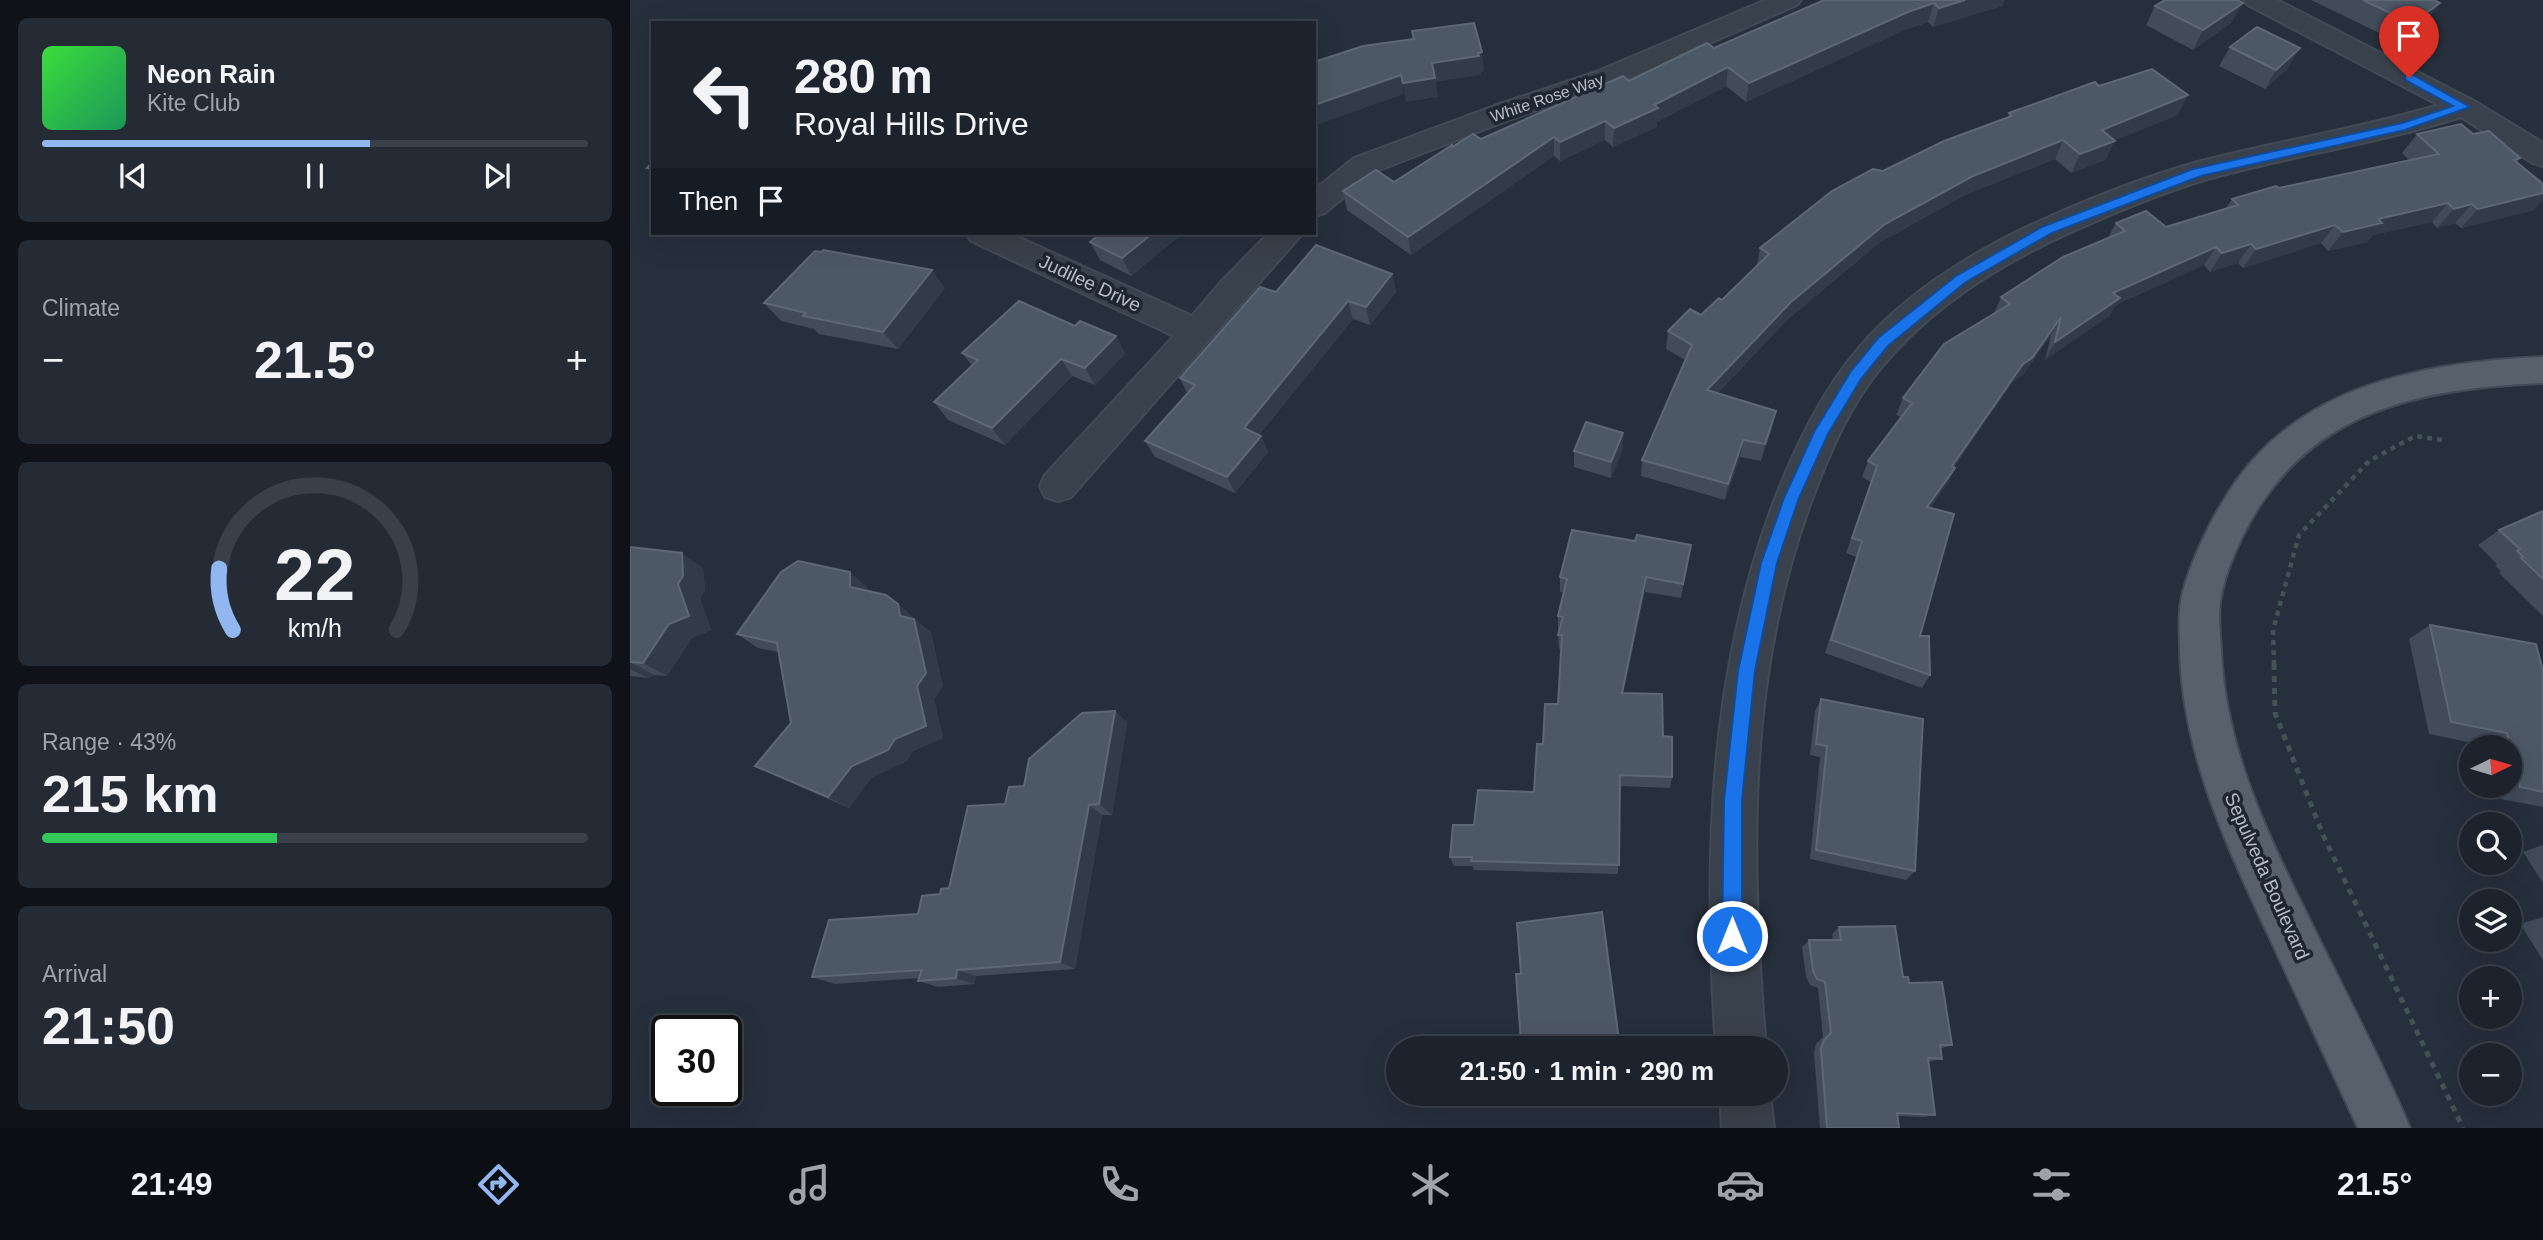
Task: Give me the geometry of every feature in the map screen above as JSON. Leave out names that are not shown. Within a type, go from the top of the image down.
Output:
[{"type":"main road","name":"Sepulveda Boulevard","points":[[2384,1128],[2249,844],[2214,750],[2199,669],[2201,600],[2225,530],[2253,483],[2293,442],[2336,412],[2379,393],[2427,381],[2478,372],[2543,370]]},
{"type":"street","name":"White Rose Way","points":[[1316,204],[1364,165],[1504,112],[1606,78],[1788,0]]},
{"type":"street","points":[[2258,0],[2464,107],[2543,156]]},
{"type":"street","points":[[1740,1036],[1732,936],[1733,800],[1746,671],[1769,563],[1791,498],[1822,432],[1856,375],[1883,342],[1961,279],[2047,230],[2198,172],[2405,126],[2464,107]]},
{"type":"street","name":"Judilee Drive","points":[[986,235],[1197,333]]},
{"type":"street","points":[[1058,486],[1285,235]]},
{"type":"street","points":[[1746,1106],[1748,1128]]},
{"type":"path","points":[[2442,440],[2415,436],[2369,461],[2299,535],[2273,630],[2275,713],[2323,835],[2463,1128]]},
{"type":"building","points":[[1824,0],[1965,0],[1939,8],[1934,3],[1908,12],[1749,83],[1728,67],[1654,105],[1658,108],[1614,128],[1605,121],[1560,142],[1554,137],[1408,237],[1343,191],[1376,170],[1394,182],[1473,134],[1481,139],[1623,76],[1629,81],[1707,43],[1714,48]]},
{"type":"building","points":[[2165,0],[2238,0],[2243,3],[2203,30],[2155,6]]},
{"type":"building","points":[[2363,0],[2434,0],[2440,3],[2412,23]]},
{"type":"building","points":[[1474,23],[1482,52],[1478,53],[1479,56],[1432,63],[1435,78],[1403,83],[1401,75],[1316,104],[1316,61],[1363,46],[1414,39],[1412,31]]},
{"type":"building","points":[[2257,27],[2300,48],[2276,70],[2230,47]]},
{"type":"building","points":[[2152,69],[2188,95],[2102,130],[2115,141],[2080,154],[2063,140],[1973,176],[1885,224],[1791,302],[1707,390],[1776,411],[1765,444],[1743,440],[1728,484],[1642,460],[1692,345],[1668,331],[1690,309],[1701,315],[1719,298],[1722,300],[1769,254],[1760,248],[1832,191],[1873,169],[1883,171],[1944,141],[2012,116],[2009,113],[2095,82],[2099,86]]},
{"type":"building","points":[[2461,124],[2473,134],[2489,131],[2520,158],[2514,160],[2543,184],[2543,193],[2478,209],[2472,204],[2454,209],[2448,203],[2378,219],[2382,223],[2343,232],[2335,225],[2256,249],[2251,244],[2222,253],[2216,247],[2113,293],[2120,298],[2055,342],[2061,317],[2032,358],[2023,364],[1927,507],[1954,514],[1920,636],[1929,636],[1930,675],[1831,640],[1862,541],[1852,538],[1877,466],[1868,461],[1912,403],[1903,398],[1944,344],[2010,304],[2001,297],[2063,257],[2125,231],[2116,223],[2146,211],[2166,227],[2238,205],[2232,199],[2276,186],[2279,188],[2439,154],[2417,134]]},
{"type":"building","points":[[1099,235],[1151,235],[1122,258],[1090,242]]},
{"type":"building","points":[[1316,245],[1392,274],[1366,307],[1348,301],[1244,428],[1261,436],[1227,477],[1145,441],[1195,385],[1180,378],[1260,287],[1276,292]]},
{"type":"building","points":[[823,250],[932,270],[883,332],[803,316],[806,313],[764,303],[815,251]]},
{"type":"building","points":[[1019,301],[1075,326],[1080,321],[1116,336],[1085,368],[1061,359],[992,428],[934,402],[978,360],[962,353]]},
{"type":"building","points":[[1586,422],[1623,433],[1611,462],[1574,451]]},
{"type":"building","points":[[2543,511],[2543,579],[2521,558],[2523,557],[2517,551],[2520,549],[2499,530]]},
{"type":"building","points":[[1572,530],[1635,541],[1637,535],[1691,545],[1683,584],[1646,577],[1622,693],[1662,694],[1663,736],[1672,737],[1672,777],[1620,775],[1619,865],[1471,861],[1472,857],[1450,857],[1453,825],[1474,825],[1478,790],[1534,792],[1537,744],[1543,744],[1545,704],[1558,704],[1562,635],[1558,635],[1563,617],[1558,616],[1567,579],[1560,577]]},
{"type":"building","points":[[630,547],[682,553],[683,576],[678,584],[689,616],[669,624],[643,663],[630,662]]},
{"type":"building","points":[[798,561],[850,572],[850,587],[886,595],[898,604],[900,616],[914,619],[926,673],[917,686],[926,726],[895,739],[888,750],[852,766],[828,797],[755,766],[791,723],[777,643],[737,634],[781,572]]},
{"type":"building","points":[[2430,625],[2536,644],[2543,671],[2543,792],[2522,787],[2522,735],[2507,735],[2451,722]]},
{"type":"building","points":[[1821,699],[1923,719],[1915,871],[1816,850],[1827,746],[1816,744]]},
{"type":"building","points":[[1115,711],[1099,804],[1089,805],[1060,962],[957,970],[956,978],[918,981],[922,970],[812,977],[829,920],[918,914],[922,896],[940,894],[941,889],[949,888],[968,806],[1005,804],[1009,787],[1024,786],[1029,759],[1082,713]]},
{"type":"building","points":[[1602,912],[1618,1036],[1521,1036],[1516,974],[1521,974],[1517,923]]},
{"type":"building","points":[[1895,926],[1903,977],[1908,977],[1909,983],[1942,982],[1952,1045],[1940,1045],[1942,1059],[1928,1058],[1935,1115],[1897,1113],[1899,1128],[1827,1128],[1821,1049],[1824,1040],[1831,1033],[1825,982],[1817,979],[1813,971],[1809,940],[1841,940],[1839,927]]},
{"type":"route","points":[[1732,936],[1733,800],[1746,671],[1769,563],[1791,498],[1822,432],[1856,375],[1883,342],[1961,279],[2047,230],[2198,172],[2405,126],[2464,107],[2409,78]]}]
